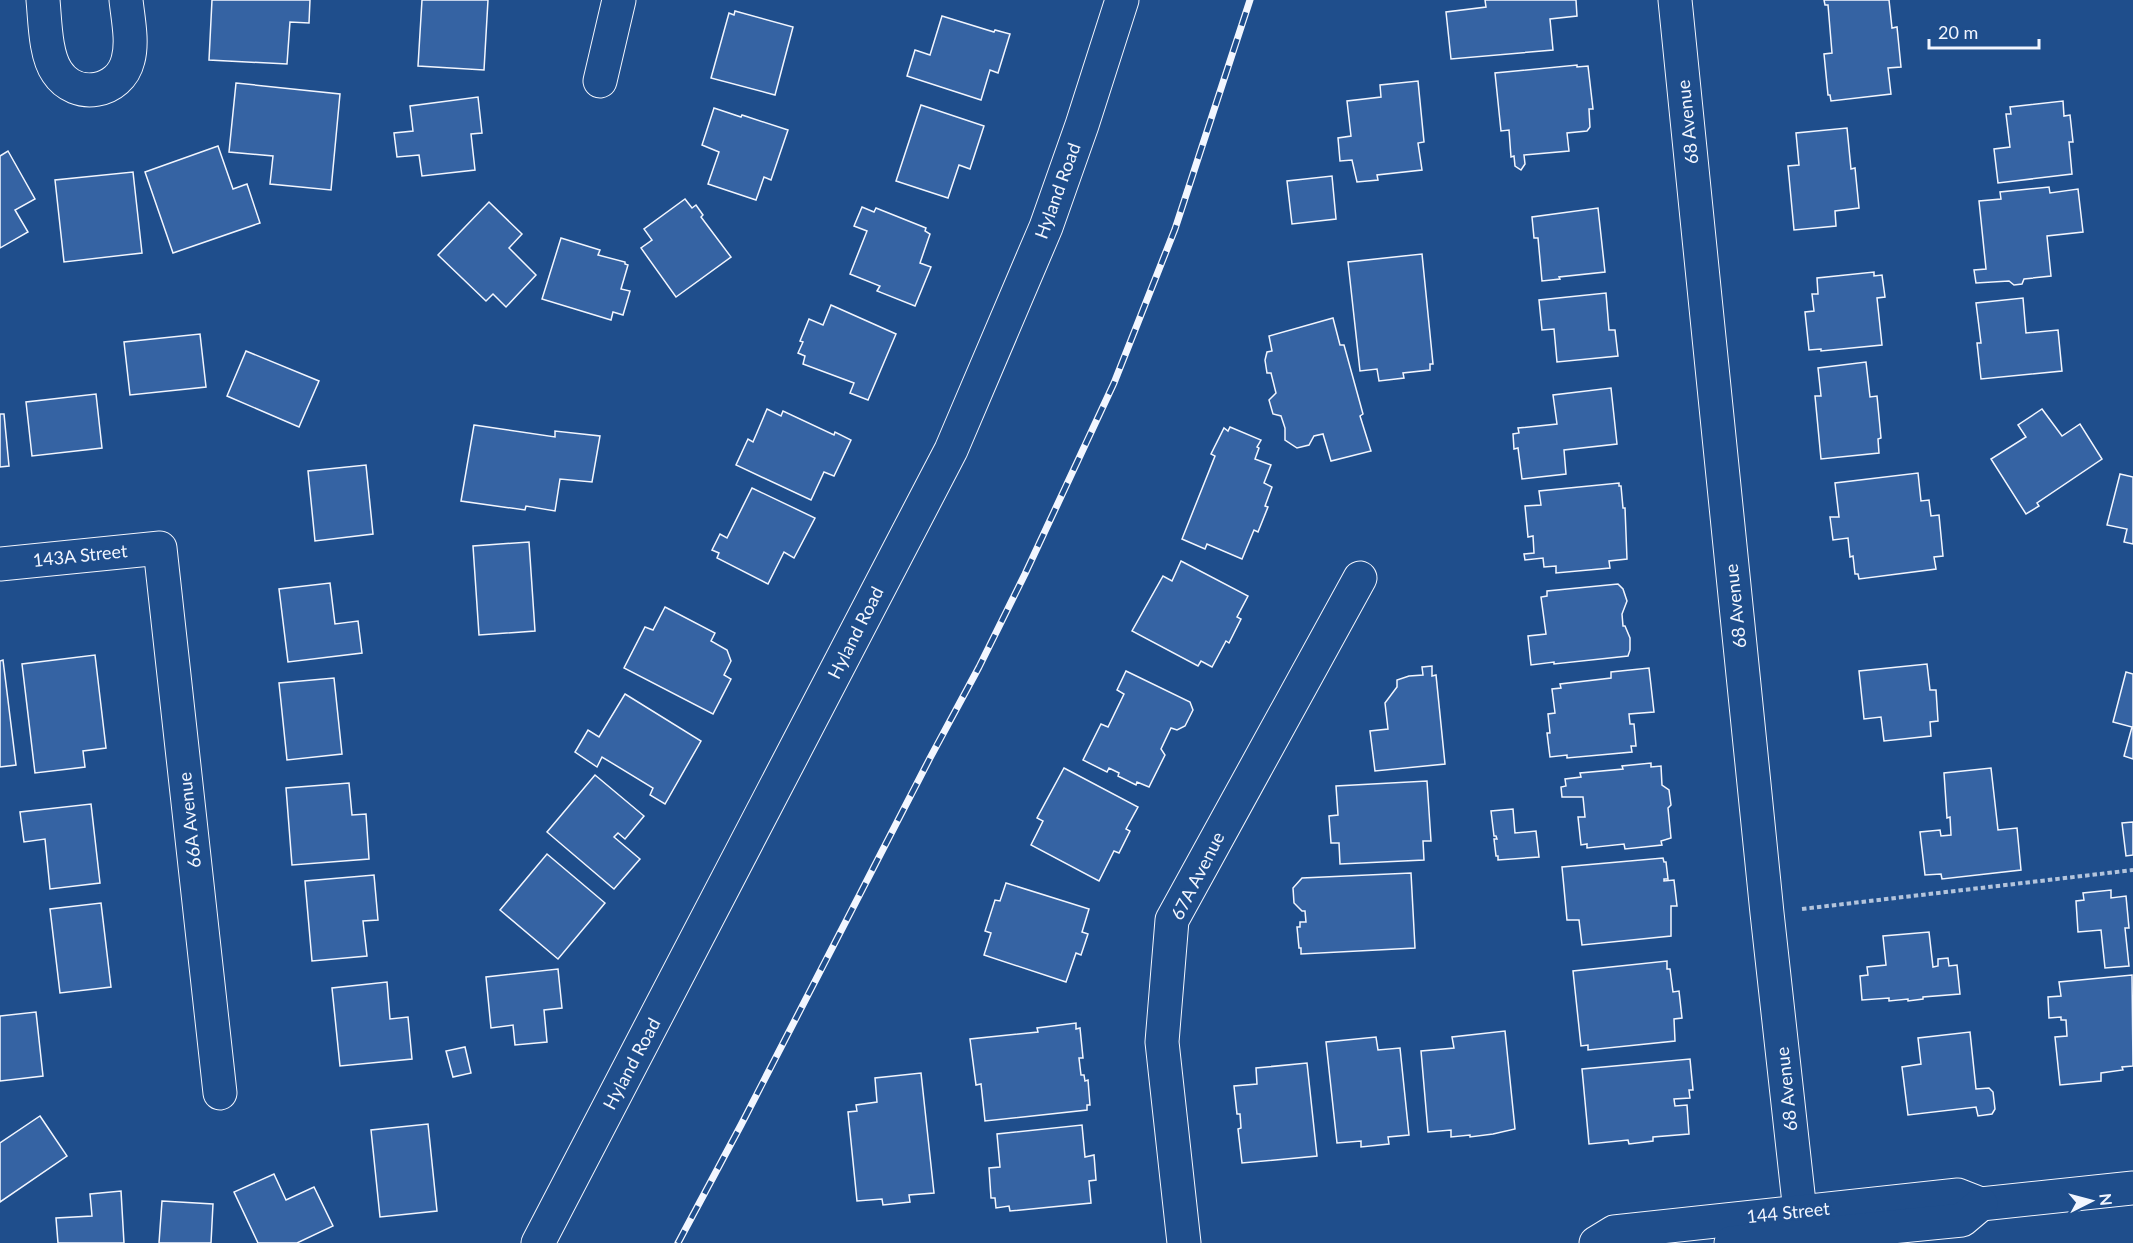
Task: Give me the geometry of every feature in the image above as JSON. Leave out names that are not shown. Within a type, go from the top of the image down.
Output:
[{"type":"street","points":[[43,0],[50,56],[56,72],[66,83],[88,91],[102,89],[116,80],[124,71],[129,58],[130,33],[126,0]]},
{"type":"street","points":[[600,81],[619,0]]},
{"type":"street","name":"Hyland Road","points":[[538,1243],[951,450],[1046,227],[1122,0]]},
{"type":"street","name":"68 Avenue","points":[[1675,0],[1800,1230]]},
{"type":"street","name":"143A Street","points":[[0,564],[160,548]]},
{"type":"street","name":"66A Avenue","points":[[160,548],[220,1093]]},
{"type":"street","name":"67A Avenue","points":[[1184,1243],[1162,1042],[1172,920],[1360,578]]},
{"type":"street","name":"144 Street","points":[[1731,1243],[1958,1195],[1981,1204],[2133,1188]]},
{"type":"street","name":"144 Street","points":[[1596,1243],[1614,1232],[1800,1230]]},
{"type":"path","points":[[1796,910],[2133,870]]},
{"type":"building","points":[[212,0],[310,0],[309,23],[290,22],[287,64],[209,60]]},
{"type":"building","points":[[422,0],[488,0],[484,70],[418,66]]},
{"type":"building","points":[[1485,0],[1576,0],[1577,16],[1550,19],[1553,50],[1451,59],[1446,12],[1486,7]]},
{"type":"building","points":[[1824,0],[1889,0],[1892,28],[1897,27],[1901,67],[1888,68],[1891,94],[1831,101],[1828,95],[1824,54],[1832,53],[1828,5],[1825,5]]},
{"type":"building","points":[[735,11],[793,27],[775,95],[711,78],[729,13],[734,15]]},
{"type":"building","points":[[942,16],[994,32],[995,30],[1010,34],[998,73],[990,70],[981,100],[907,76],[915,50],[930,55]]},
{"type":"building","points":[[1577,65],[1577,67],[1588,66],[1593,109],[1589,109],[1590,127],[1587,131],[1567,133],[1569,151],[1524,155],[1525,164],[1521,170],[1515,166],[1514,156],[1511,157],[1509,130],[1501,131],[1495,73]]},
{"type":"building","points":[[1418,81],[1424,142],[1418,143],[1422,170],[1377,175],[1378,180],[1357,182],[1352,160],[1340,161],[1338,138],[1351,136],[1347,101],[1381,97],[1380,85]]},
{"type":"building","points":[[236,83],[340,94],[331,190],[270,184],[273,156],[229,152]]},
{"type":"building","points":[[478,97],[482,133],[471,134],[475,170],[422,176],[419,155],[397,157],[394,133],[413,131],[410,106]]},
{"type":"building","points":[[2063,101],[2064,116],[2070,115],[2073,142],[2069,142],[2072,174],[1998,183],[1994,149],[2010,147],[2006,114],[2011,114],[2010,107]]},
{"type":"building","points":[[921,105],[984,126],[970,169],[959,165],[948,198],[896,181]]},
{"type":"building","points":[[714,108],[788,130],[771,180],[764,177],[756,200],[708,184],[719,152],[702,145]]},
{"type":"building","points":[[1847,128],[1851,169],[1855,168],[1859,208],[1835,211],[1836,226],[1794,230],[1788,166],[1799,165],[1796,133]]},
{"type":"building","points":[[218,146],[233,189],[247,184],[260,223],[173,253],[145,172]]},
{"type":"building","points":[[8,151],[35,199],[15,210],[28,232],[0,248],[0,156]]},
{"type":"building","points":[[133,172],[142,253],[64,262],[55,180]]},
{"type":"building","points":[[1332,176],[1336,219],[1292,224],[1287,181]]},
{"type":"building","points":[[2049,187],[2050,193],[2078,189],[2083,232],[2047,236],[2051,276],[2024,279],[2022,284],[2014,285],[2009,281],[1976,283],[1974,270],[1986,269],[1979,201],[2001,199],[2000,192]]},
{"type":"building","points":[[685,199],[692,208],[696,205],[703,215],[701,217],[731,257],[676,297],[641,248],[652,240],[644,229]]},
{"type":"building","points":[[489,202],[522,234],[509,248],[536,275],[506,307],[493,294],[486,301],[438,255]]},
{"type":"building","points":[[862,207],[874,212],[876,208],[926,228],[925,231],[930,234],[920,263],[931,267],[915,306],[877,291],[880,286],[850,274],[867,231],[854,226]]},
{"type":"building","points":[[1598,208],[1605,272],[1542,281],[1538,238],[1534,238],[1532,217]]},
{"type":"building","points":[[561,238],[600,250],[598,255],[625,262],[628,265],[621,289],[630,291],[623,315],[613,312],[611,320],[542,299]]},
{"type":"building","points":[[1422,254],[1433,364],[1430,364],[1430,370],[1403,373],[1404,378],[1379,381],[1377,369],[1360,371],[1348,262]]},
{"type":"building","points":[[1874,272],[1874,276],[1882,275],[1885,297],[1877,298],[1882,345],[1821,351],[1821,349],[1809,350],[1805,312],[1814,311],[1812,294],[1818,294],[1817,278]]},
{"type":"building","points":[[1606,293],[1609,330],[1615,330],[1618,356],[1557,362],[1554,329],[1542,330],[1539,300]]},
{"type":"building","points":[[2023,298],[2026,333],[2058,330],[2062,371],[1981,379],[1977,343],[1981,343],[1976,303]]},
{"type":"building","points":[[831,305],[896,334],[868,400],[850,393],[854,383],[803,364],[805,356],[798,353],[809,319],[823,325]]},
{"type":"building","points":[[1333,318],[1340,345],[1344,345],[1363,414],[1360,416],[1371,451],[1331,461],[1323,434],[1314,436],[1309,445],[1297,448],[1285,440],[1285,428],[1281,416],[1273,414],[1269,400],[1276,393],[1271,373],[1267,373],[1265,360],[1267,352],[1272,351],[1269,336]]},
{"type":"building","points":[[200,334],[206,387],[130,395],[124,342]]},
{"type":"building","points":[[246,351],[319,381],[299,427],[227,396]]},
{"type":"building","points":[[1866,362],[1870,397],[1877,396],[1881,438],[1878,439],[1879,453],[1821,459],[1815,396],[1821,396],[1818,368]]},
{"type":"building","points":[[1611,388],[1617,444],[1564,450],[1566,474],[1522,479],[1518,448],[1514,449],[1513,434],[1519,433],[1518,428],[1557,424],[1553,395]]},
{"type":"building","points":[[96,394],[102,448],[32,456],[26,402]]},
{"type":"building","points":[[767,409],[781,416],[783,411],[834,435],[835,432],[851,440],[834,476],[824,472],[811,500],[736,465],[748,439],[753,442]]},
{"type":"building","points":[[2042,409],[2062,436],[2080,424],[2102,459],[2037,503],[2039,506],[2026,514],[1991,459],[2026,437],[2018,425]]},
{"type":"building","points":[[0,414],[4,414],[9,466],[0,467]]},
{"type":"building","points":[[474,425],[555,437],[555,431],[600,436],[592,482],[560,479],[555,511],[526,506],[525,510],[461,501]]},
{"type":"building","points":[[1230,427],[1261,440],[1255,459],[1271,465],[1264,483],[1272,487],[1265,506],[1268,507],[1258,532],[1254,530],[1242,559],[1207,544],[1205,549],[1182,539],[1215,456],[1211,454],[1224,428],[1228,431]]},
{"type":"building","points":[[366,465],[373,534],[315,541],[308,471]]},
{"type":"building","points":[[1918,473],[1921,501],[1929,500],[1931,516],[1939,515],[1943,556],[1934,557],[1936,569],[1859,579],[1858,574],[1855,574],[1853,556],[1850,557],[1848,538],[1833,540],[1830,517],[1839,517],[1835,483]]},
{"type":"building","points":[[2120,474],[2133,477],[2133,544],[2124,542],[2127,529],[2107,525]]},
{"type":"building","points":[[1619,483],[1623,508],[1625,508],[1627,559],[1609,561],[1610,568],[1556,573],[1556,566],[1544,567],[1543,558],[1525,560],[1524,554],[1534,553],[1533,536],[1528,537],[1525,506],[1541,505],[1539,491]]},
{"type":"building","points":[[752,488],[815,518],[794,558],[784,552],[768,584],[717,558],[719,553],[712,550],[720,534],[727,538]]},
{"type":"building","points":[[529,542],[535,631],[479,635],[473,546]]},
{"type":"building","points":[[1181,561],[1248,596],[1237,617],[1241,619],[1229,643],[1226,641],[1212,667],[1201,661],[1198,666],[1132,631],[1163,576],[1172,581]]},
{"type":"building","points":[[330,583],[335,624],[358,621],[362,653],[288,662],[279,589]]},
{"type":"building","points":[[1618,584],[1623,589],[1627,601],[1622,614],[1623,626],[1630,638],[1628,656],[1531,665],[1528,636],[1546,634],[1541,597],[1547,596],[1547,591]]},
{"type":"building","points":[[665,607],[715,633],[711,641],[727,650],[731,661],[724,675],[731,679],[713,714],[624,668],[645,627],[653,630]]},
{"type":"building","points":[[95,655],[106,748],[83,751],[85,767],[35,773],[22,664]]},
{"type":"building","points":[[3,660],[16,765],[0,767],[0,661]]},
{"type":"building","points":[[1927,664],[1930,690],[1936,690],[1938,721],[1930,722],[1931,736],[1884,741],[1881,717],[1864,719],[1859,671]]},
{"type":"building","points":[[1432,666],[1432,676],[1436,675],[1445,764],[1375,771],[1370,731],[1388,729],[1385,703],[1397,687],[1397,680],[1423,675],[1422,667]]},
{"type":"building","points":[[1649,668],[1654,712],[1629,714],[1630,724],[1634,724],[1636,746],[1631,746],[1632,752],[1567,758],[1567,755],[1550,757],[1547,733],[1550,733],[1548,714],[1555,713],[1552,689],[1561,688],[1560,684],[1611,678],[1611,672]]},
{"type":"building","points":[[1126,671],[1190,702],[1193,710],[1185,726],[1177,730],[1171,728],[1161,749],[1165,755],[1149,787],[1137,782],[1136,785],[1118,776],[1119,773],[1109,768],[1107,772],[1083,760],[1101,724],[1108,727],[1124,694],[1117,690]]},
{"type":"building","points":[[2126,672],[2133,674],[2133,759],[2124,756],[2132,727],[2113,722]]},
{"type":"building","points":[[334,678],[342,754],[287,760],[279,683]]},
{"type":"building","points":[[625,694],[701,741],[665,804],[650,795],[653,788],[602,757],[597,767],[575,752],[588,730],[599,737]]},
{"type":"building","points":[[1651,763],[1651,767],[1661,766],[1662,785],[1669,790],[1671,838],[1661,841],[1662,845],[1625,849],[1624,844],[1587,848],[1587,844],[1581,845],[1578,817],[1585,817],[1583,797],[1562,797],[1561,787],[1566,786],[1565,779],[1581,777],[1580,773],[1623,769],[1622,766]]},
{"type":"building","points":[[1064,768],[1138,807],[1126,829],[1130,831],[1119,853],[1114,851],[1099,881],[1031,845],[1043,821],[1037,818]]},
{"type":"building","points":[[1991,768],[1998,830],[2017,828],[2021,870],[1942,879],[1941,874],[1925,875],[1920,832],[1940,830],[1941,836],[1951,835],[1950,817],[1947,818],[1944,773]]},
{"type":"building","points":[[595,775],[644,816],[625,839],[618,833],[614,837],[640,859],[614,889],[547,832]]},
{"type":"building","points":[[1427,781],[1431,841],[1423,841],[1424,860],[1340,864],[1339,843],[1331,843],[1329,816],[1338,815],[1336,786]]},
{"type":"building","points":[[349,783],[352,815],[366,814],[369,859],[292,865],[286,788]]},
{"type":"building","points":[[91,804],[100,883],[50,889],[45,839],[24,842],[20,812]]},
{"type":"building","points":[[1513,809],[1515,833],[1536,831],[1539,857],[1498,860],[1494,839],[1497,839],[1494,836],[1491,811]]},
{"type":"building","points":[[2133,822],[2133,855],[2126,856],[2122,823]]},
{"type":"building","points":[[547,854],[605,903],[558,959],[500,910]]},
{"type":"building","points":[[1663,858],[1666,862],[1668,879],[1664,881],[1674,880],[1677,906],[1671,906],[1671,936],[1582,945],[1579,920],[1567,920],[1562,867]]},
{"type":"building","points":[[1411,873],[1415,948],[1301,954],[1297,927],[1300,927],[1300,922],[1306,922],[1305,911],[1294,903],[1293,888],[1302,878]]},
{"type":"building","points":[[374,875],[378,920],[363,921],[367,956],[312,961],[305,881]]},
{"type":"building","points":[[1006,883],[1089,909],[1082,932],[1088,934],[1081,955],[1076,953],[1066,982],[984,955],[991,933],[985,931],[995,900],[1000,901]]},
{"type":"building","points":[[2111,890],[2111,898],[2126,896],[2129,928],[2125,928],[2129,966],[2105,968],[2101,930],[2078,932],[2076,901],[2084,900],[2083,893]]},
{"type":"building","points":[[101,903],[111,987],[60,993],[50,909]]},
{"type":"building","points":[[1929,932],[1933,967],[1938,966],[1938,959],[1948,958],[1949,966],[1957,965],[1960,994],[1923,997],[1923,999],[1908,1001],[1908,999],[1889,1001],[1889,998],[1862,1000],[1860,976],[1868,975],[1867,967],[1886,965],[1883,936]]},
{"type":"building","points":[[1667,961],[1673,992],[1679,991],[1682,1018],[1674,1019],[1675,1041],[1588,1050],[1588,1045],[1581,1046],[1573,971]]},
{"type":"building","points":[[558,969],[562,1008],[544,1010],[547,1042],[515,1045],[513,1025],[491,1028],[486,977]]},
{"type":"building","points":[[2132,975],[2133,1066],[2101,1073],[2101,1081],[2060,1085],[2055,1037],[2067,1036],[2066,1020],[2061,1020],[2061,1017],[2049,1018],[2048,997],[2061,996],[2059,982]]},
{"type":"building","points":[[387,982],[390,1019],[408,1017],[412,1059],[340,1066],[332,988]]},
{"type":"building","points":[[36,1012],[43,1076],[0,1081],[0,1016]]},
{"type":"building","points":[[1076,1023],[1076,1029],[1080,1028],[1083,1058],[1079,1058],[1081,1075],[1084,1075],[1085,1081],[1088,1080],[1090,1105],[1087,1105],[1087,1110],[985,1121],[981,1084],[976,1085],[970,1039],[1038,1032],[1037,1028]]},
{"type":"building","points":[[1505,1031],[1515,1129],[1470,1137],[1470,1135],[1451,1137],[1451,1130],[1428,1132],[1421,1051],[1454,1048],[1452,1037]]},
{"type":"building","points":[[1970,1032],[1976,1089],[1989,1088],[1993,1092],[1995,1109],[1992,1114],[1978,1116],[1976,1107],[1908,1115],[1902,1067],[1921,1064],[1918,1038]]},
{"type":"building","points":[[1376,1037],[1378,1050],[1400,1048],[1409,1135],[1388,1137],[1389,1144],[1361,1147],[1361,1141],[1337,1143],[1326,1042]]},
{"type":"building","points":[[465,1047],[471,1073],[453,1077],[446,1051]]},
{"type":"building","points":[[1690,1059],[1693,1090],[1689,1090],[1690,1098],[1674,1099],[1675,1106],[1687,1105],[1689,1134],[1653,1137],[1653,1141],[1629,1144],[1628,1140],[1589,1144],[1582,1069]]},
{"type":"building","points":[[1307,1063],[1317,1156],[1242,1163],[1238,1129],[1241,1128],[1240,1114],[1237,1114],[1234,1086],[1257,1084],[1256,1068]]},
{"type":"building","points":[[921,1073],[934,1193],[909,1195],[910,1202],[883,1205],[882,1199],[857,1201],[848,1112],[857,1111],[856,1105],[877,1102],[875,1078]]},
{"type":"building","points":[[40,1116],[67,1156],[0,1202],[0,1143]]},
{"type":"building","points":[[428,1124],[437,1211],[380,1217],[371,1130]]},
{"type":"building","points":[[1082,1125],[1085,1157],[1094,1155],[1096,1180],[1089,1181],[1091,1203],[1010,1211],[1009,1206],[996,1208],[995,1198],[991,1198],[989,1168],[1000,1167],[997,1134]]},
{"type":"building","points":[[274,1174],[286,1200],[314,1187],[333,1226],[297,1243],[258,1243],[234,1192]]},
{"type":"building","points":[[121,1191],[124,1243],[58,1243],[56,1218],[92,1216],[90,1194]]},
{"type":"building","points":[[162,1201],[213,1204],[211,1243],[159,1243]]},
{"type":"railway","points":[[678,1243],[979,667],[1114,383],[1175,229],[1250,0]]}]
